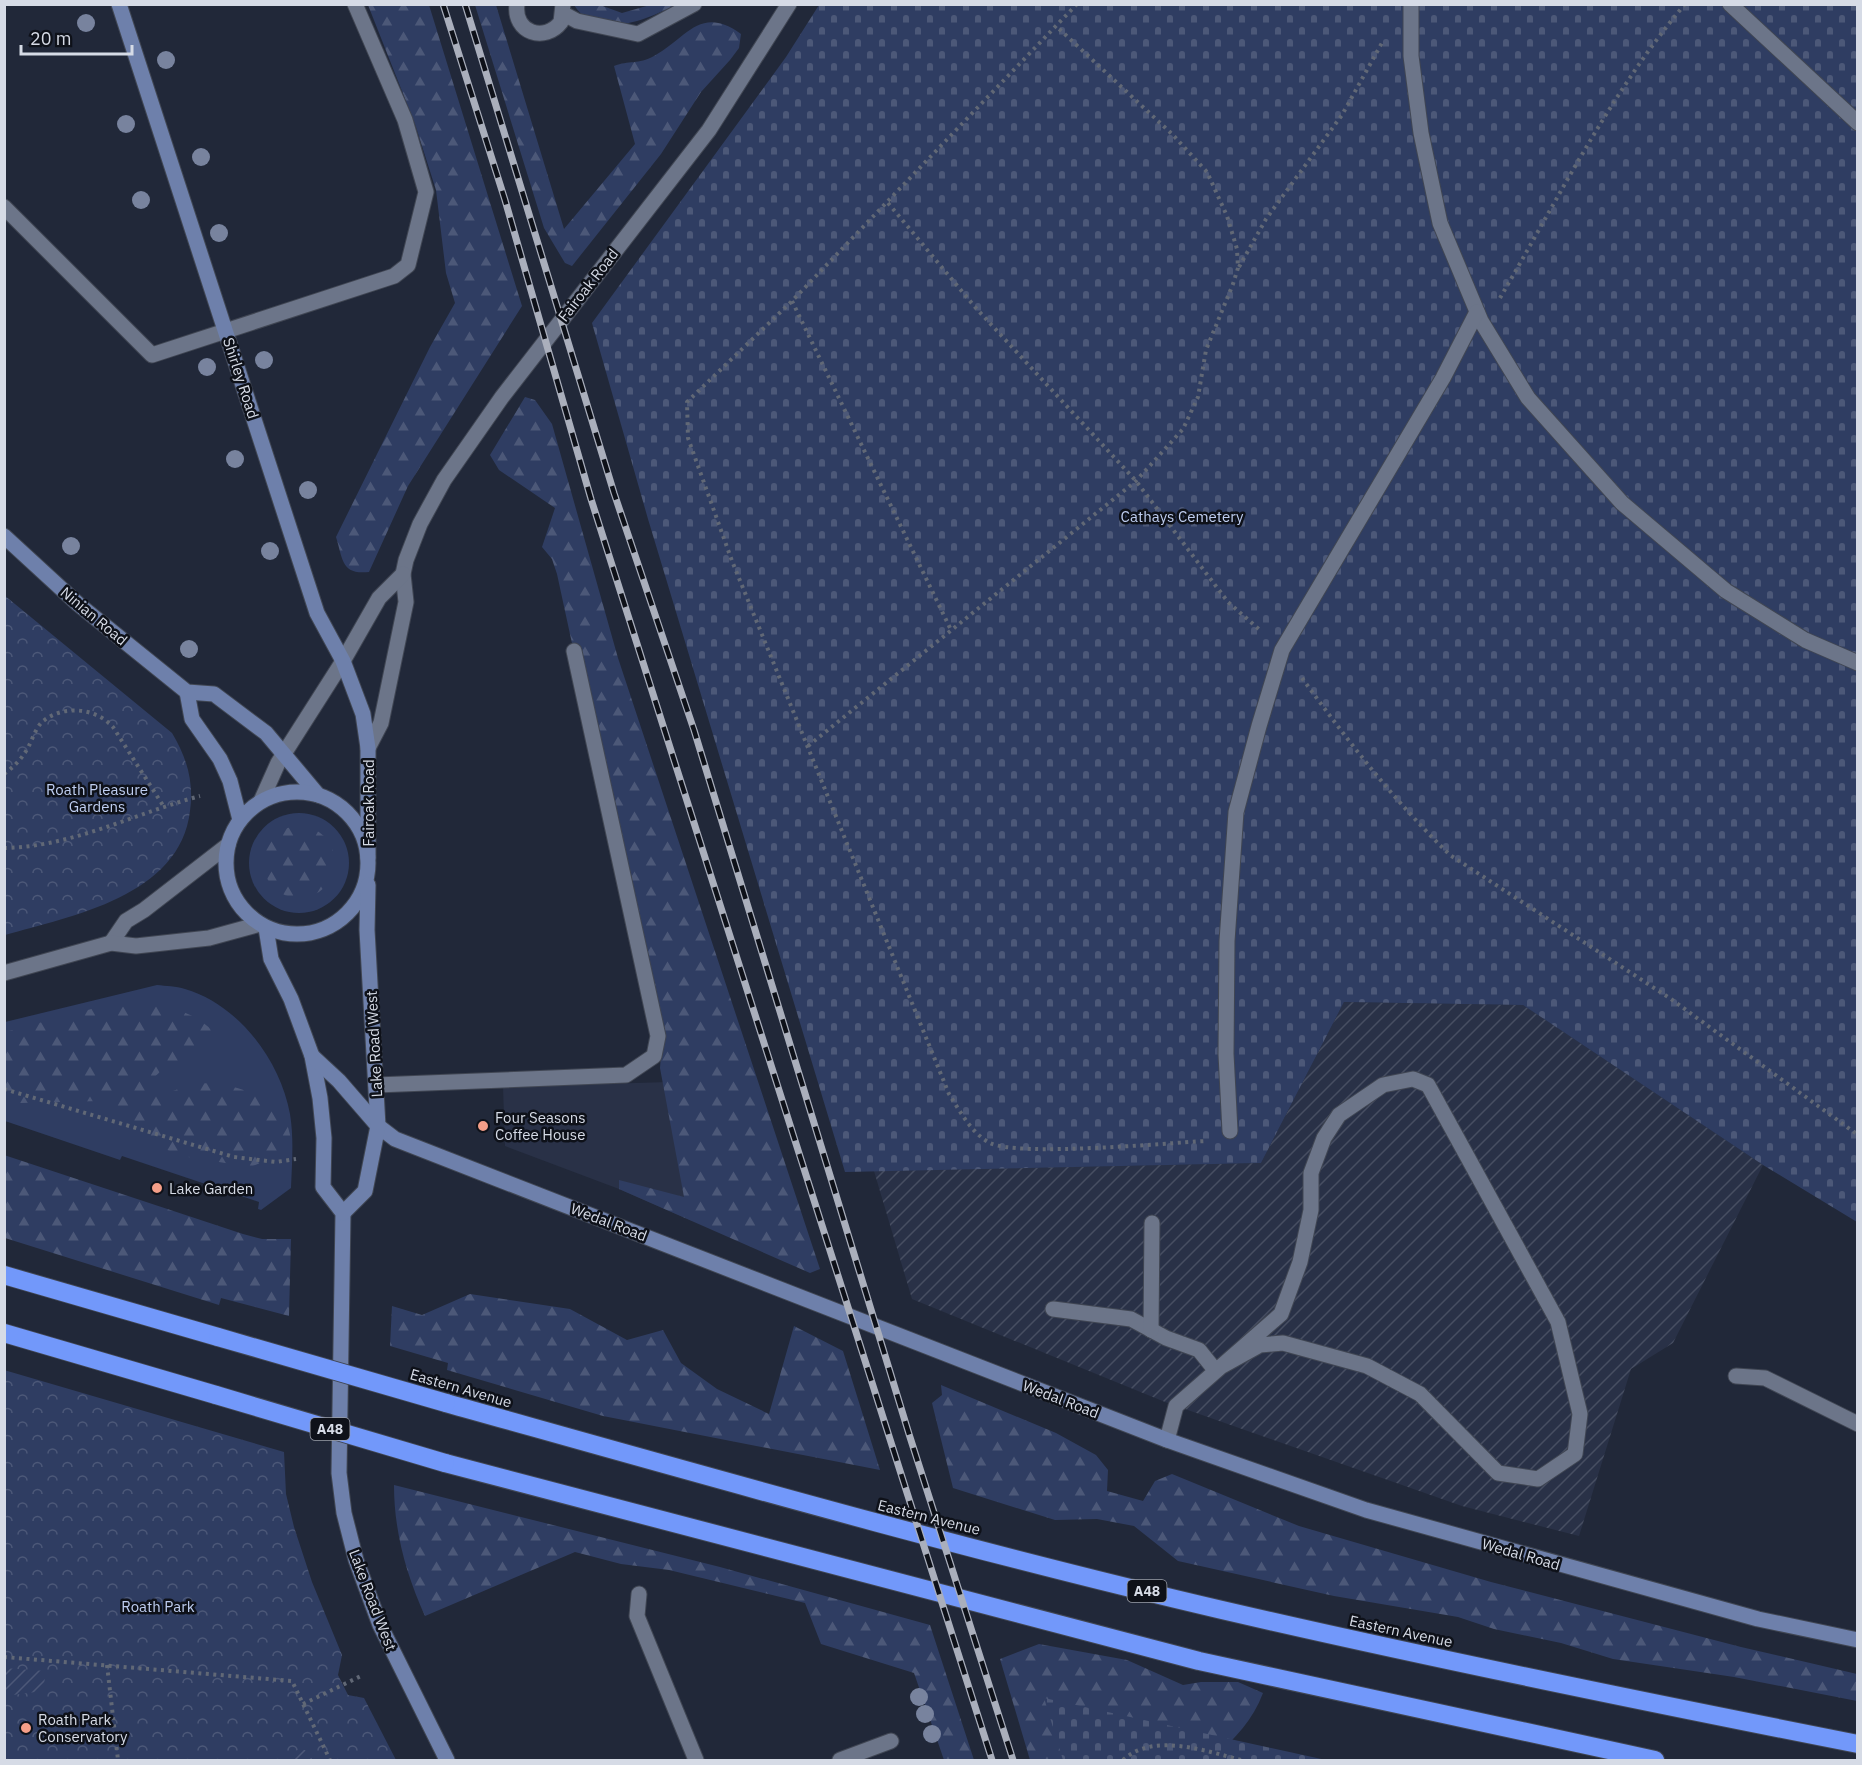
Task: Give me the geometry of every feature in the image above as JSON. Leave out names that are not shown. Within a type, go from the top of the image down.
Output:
[{"type":"highway","name":"Eastern Avenue","points":[[4,1275],[446,1403],[886,1525],[1221,1610],[1642,1702],[1857,1744]]},
{"type":"highway","name":"A48","points":[[4,1333],[445,1463],[1199,1661],[1655,1761]]},
{"type":"street","name":"Shirley Road","points":[[119,4],[317,613],[344,661],[363,714],[368,748]]},
{"type":"street","points":[[4,207],[152,355],[394,276],[408,265],[426,192],[405,120],[355,4]]},
{"type":"street","points":[[517,4],[517,18],[521,25],[534,34],[550,32],[557,28],[564,9],[577,21],[638,34],[694,4]]},
{"type":"street","points":[[1411,4],[1411,56],[1420,133],[1440,223],[1477,312],[1528,398],[1622,503],[1726,591],[1805,640],[1857,663]]},
{"type":"street","points":[[1730,4],[1857,123]]},
{"type":"street","name":"Fairoak Road","points":[[369,861],[368,748],[381,723],[406,602],[403,574],[420,524],[444,480],[502,397],[709,130],[784,6]]},
{"type":"street","points":[[1230,1131],[1226,1054],[1227,941],[1236,812],[1282,650],[1443,378],[1477,312]]},
{"type":"street","name":"Ninian Road","points":[[4,536],[78,603],[187,693]]},
{"type":"street","name":"Fairoak Road","points":[[261,801],[285,752],[344,661],[379,598],[403,574]]},
{"type":"street","points":[[376,1085],[626,1075],[654,1056],[658,1036],[574,651]]},
{"type":"street","points":[[240,820],[230,782],[220,759],[192,719],[187,693],[214,694],[266,732],[285,752],[318,795]]},
{"type":"street","points":[[294,792],[318,795],[337,803],[350,814],[361,830],[369,861],[364,889],[353,908],[334,924],[311,933],[286,934],[263,926],[246,914],[227,883],[225,865],[228,845],[240,820],[261,801],[294,792]]},
{"type":"street","points":[[111,943],[126,921],[152,904],[228,845]]},
{"type":"street","name":"Lake Road West","points":[[369,861],[367,930],[378,1126],[366,1191],[343,1214],[339,1473],[344,1513],[356,1560],[380,1625],[447,1761]]},
{"type":"street","points":[[4,973],[111,943],[136,946],[209,938],[263,926]]},
{"type":"street","points":[[263,926],[271,959],[291,999],[312,1056],[323,1128],[322,1187],[343,1214]]},
{"type":"street","name":"Wedal Road","points":[[312,1056],[339,1081],[378,1126],[394,1139],[1167,1440],[1366,1510],[1758,1619],[1857,1640]]},
{"type":"street","points":[[1167,1440],[1176,1406],[1215,1370],[1281,1314],[1300,1262],[1311,1210],[1311,1173],[1324,1138],[1338,1115],[1383,1086],[1413,1079],[1428,1084],[1558,1323],[1580,1414],[1575,1454],[1538,1479],[1498,1473],[1420,1394],[1367,1366],[1283,1343],[1260,1345],[1215,1370]]},
{"type":"street","points":[[1151,1330],[1152,1223]]},
{"type":"street","points":[[1053,1309],[1131,1319],[1199,1350],[1215,1370]]},
{"type":"street","points":[[1736,1376],[1765,1378],[1857,1424]]},
{"type":"street","points":[[639,1594],[637,1616],[696,1761]]},
{"type":"street","points":[[840,1761],[891,1742]]},
{"type":"path","points":[[1077,4],[792,301],[687,402],[688,438],[732,561],[949,1094],[972,1128],[991,1143],[1033,1149],[1215,1141],[1230,1131]]},
{"type":"path","points":[[1486,329],[1498,300],[1603,121],[1663,30],[1685,4]]},
{"type":"path","points":[[1056,26],[1172,134],[1207,172],[1227,216],[1238,249],[1238,268]]},
{"type":"path","points":[[808,746],[1136,481],[1183,429],[1198,397],[1206,350],[1238,268],[1266,219],[1342,115],[1386,35]]},
{"type":"path","points":[[888,203],[975,307],[1136,481],[1228,602],[1282,650],[1356,753],[1422,828],[1450,855],[1671,999],[1857,1135]]},
{"type":"path","points":[[792,301],[951,630]]},
{"type":"path","points":[[4,774],[24,754],[41,723],[52,715],[90,711],[105,718],[113,728],[164,807]]},
{"type":"path","points":[[4,848],[32,846],[85,833],[200,796]]},
{"type":"path","points":[[4,1089],[234,1157],[276,1162],[300,1158]]},
{"type":"path","points":[[4,1657],[292,1681],[330,1761]]},
{"type":"path","points":[[107,1665],[118,1761]]},
{"type":"path","points":[[303,1704],[361,1676]]},
{"type":"path","points":[[1123,1761],[1134,1750],[1176,1745],[1241,1761]]},
{"type":"shaded area","points":[[1344,1002],[1523,1005],[1763,1165],[1673,1343],[1631,1369],[1579,1536],[1462,1506],[1165,1402],[912,1299],[874,1171],[1261,1163]]},
{"type":"shaded area","points":[[669,1082],[692,1221],[619,1189],[505,1146],[503,1087]]},
{"type":"green space","points":[[368,5],[429,5],[522,306],[408,486],[369,572],[360,572],[353,571],[345,564],[336,537],[430,347],[455,303],[446,273],[436,190],[415,124]]},
{"type":"green space","points":[[475,5],[496,5],[564,229],[635,144],[614,66],[648,59],[694,27],[704,23],[715,22],[741,34],[739,48],[701,92],[661,154],[572,266],[565,263],[544,228]]},
{"type":"green space","points":[[574,5],[600,5],[622,13],[650,5],[675,5],[637,21],[608,25],[584,16]]},
{"type":"green space","name":"Cathays Cemetery","points":[[819,5],[1857,5],[1857,1222],[1763,1165],[1523,1005],[1344,1002],[1261,1163],[845,1172],[648,519],[592,323],[786,57]]},
{"type":"green space","points":[[525,397],[535,400],[552,424],[618,658],[820,1269],[810,1273],[619,1189],[619,1180],[684,1197],[660,1068],[661,1055],[557,574],[552,559],[542,547],[555,508],[499,470],[490,455]]},
{"type":"green space","name":"Roath Pleasure Gardens","points":[[4,595],[172,733],[185,761],[191,790],[190,811],[182,840],[166,864],[145,883],[119,898],[90,910],[5,935]]},
{"type":"green space","points":[[299,813],[318,817],[334,828],[345,844],[349,863],[345,882],[334,898],[318,909],[299,913],[280,909],[264,898],[253,882],[249,863],[253,844],[264,828],[280,817]]},
{"type":"green space","points":[[299,826],[313,829],[325,836],[332,848],[335,862],[332,876],[325,888],[313,895],[299,898],[285,895],[273,888],[266,876],[263,862],[266,848],[273,836],[285,829]]},
{"type":"green space","points":[[157,985],[185,989],[223,1008],[254,1037],[277,1074],[290,1114],[291,1188],[261,1210],[258,1209],[259,1202],[122,1156],[120,1160],[5,1121],[5,1022]]},
{"type":"green space","points":[[150,1006],[185,1013],[199,1020],[214,1032],[211,1041],[201,1052],[166,1067],[151,1080],[163,1095],[186,1086],[202,1083],[229,1086],[255,1095],[277,1111],[286,1123],[292,1143],[283,1154],[250,1167],[188,1157],[155,1146],[101,1101],[21,1103],[5,1100],[5,1032],[99,1007]]},
{"type":"green space","points":[[4,1155],[243,1234],[262,1239],[291,1239],[289,1316],[221,1298],[219,1305],[5,1238]]},
{"type":"green space","points":[[470,1294],[570,1309],[627,1340],[663,1330],[681,1363],[717,1389],[769,1414],[794,1326],[843,1351],[880,1470],[603,1416],[447,1370],[448,1363],[390,1346],[392,1306],[422,1315]]},
{"type":"green space","name":"Roath Park","points":[[4,1370],[284,1452],[286,1494],[294,1527],[312,1582],[342,1655],[338,1675],[348,1695],[364,1698],[396,1760],[5,1760]]},
{"type":"green space","points":[[941,1385],[1056,1433],[1096,1455],[1108,1470],[1107,1491],[1143,1501],[1155,1481],[1172,1474],[1299,1526],[1491,1582],[1741,1647],[1857,1674],[1857,1701],[1734,1677],[1613,1659],[1561,1643],[1494,1629],[1458,1617],[1334,1596],[1178,1561],[1134,1526],[1097,1519],[1055,1520],[953,1488],[932,1403],[942,1395]]},
{"type":"green space","points":[[394,1485],[720,1567],[930,1625],[974,1760],[944,1760],[914,1673],[821,1644],[805,1603],[669,1570],[621,1564],[575,1552],[425,1616],[402,1552],[396,1519]]},
{"type":"green space","points":[[1039,1644],[1127,1660],[1183,1685],[1201,1682],[1238,1682],[1263,1693],[1249,1720],[1214,1758],[1030,1760],[1000,1659]]},
{"type":"green space","points":[[4,1668],[46,1671],[43,1691],[5,1696]]},
{"type":"green space","points":[[1044,1698],[1326,1760],[1063,1760]]},
{"type":"green space","points":[[305,1750],[313,1760],[285,1760],[291,1753]]},
{"type":"railway","points":[[443,4],[505,200],[591,499],[992,1760]]},
{"type":"railway","points":[[465,4],[614,493],[694,730],[909,1434],[1013,1760]]},
{"type":"place","name":"Four Seasons Coffee House","points":[[483,1126]]},
{"type":"place","name":"Lake Garden","points":[[157,1188]]},
{"type":"place","name":"Roath Park Conservatory","points":[[26,1728]]}]
